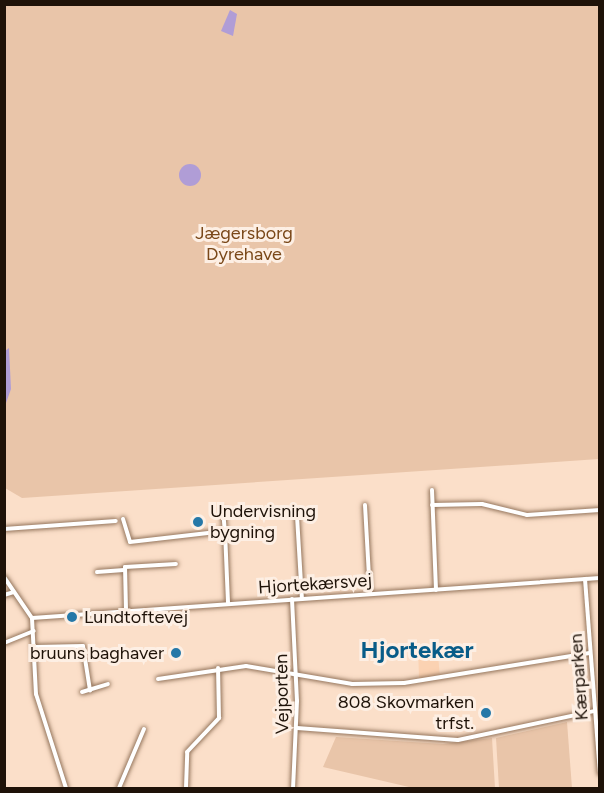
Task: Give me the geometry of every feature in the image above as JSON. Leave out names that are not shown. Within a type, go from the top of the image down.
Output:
[{"type":"street","points":[[432,490],[436,590]]},
{"type":"street","points":[[432,505],[483,504],[527,515],[600,510]]},
{"type":"street","points":[[365,506],[370,594]]},
{"type":"street","points":[[223,510],[228,603]]},
{"type":"street","points":[[297,516],[302,598]]},
{"type":"street","points":[[123,519],[130,542],[225,531]]},
{"type":"street","points":[[4,529],[116,521]]},
{"type":"street","points":[[97,572],[176,564]]},
{"type":"street","points":[[124,570],[126,610]]},
{"type":"street","points":[[4,577],[32,618],[36,647],[38,705],[66,789]]},
{"type":"street","name":"Hjortekærsvej","points":[[32,618],[600,578]]},
{"type":"street","name":"Kærparken","points":[[585,579],[600,773]]},
{"type":"street","points":[[4,595],[14,592]]},
{"type":"street","name":"Vejporten","points":[[292,599],[297,728],[293,789]]},
{"type":"street","points":[[4,643],[34,632]]},
{"type":"street","points":[[36,647],[83,646],[90,690]]},
{"type":"street","points":[[158,679],[218,668],[296,675],[352,684],[403,684],[590,653]]},
{"type":"street","points":[[186,789],[187,752],[219,718],[218,668]]},
{"type":"street","points":[[593,683],[600,681]]},
{"type":"street","points":[[82,692],[108,684]]},
{"type":"street","points":[[297,728],[458,740],[595,711]]},
{"type":"street","points":[[119,789],[144,729]]},
{"type":"shaded area","points":[[230,10],[237,14],[233,36],[221,31]]},
{"type":"shaded area","points":[[186,164],[194,164],[201,171],[201,179],[194,186],[186,186],[179,179],[179,171]]},
{"type":"shaded area","points":[[9,348],[11,389],[6,403],[5,351]]},
{"type":"shaded area","points":[[437,644],[440,677],[419,678],[418,647]]},
{"type":"green space","name":"Jægersborg Dyrehave","points":[[4,5],[599,5],[599,459],[22,498],[5,488]]},
{"type":"green space","points":[[567,722],[572,788],[499,788],[496,738]]},
{"type":"green space","points":[[336,737],[443,744],[492,738],[495,788],[409,787],[323,767]]},
{"type":"place","name":"Undervisning bygning","points":[[198,522]]},
{"type":"place","name":"Lundtoftevej","points":[[72,617]]},
{"type":"place","name":"bruuns baghaver","points":[[176,653]]},
{"type":"place","name":"808 Skovmarken trfst.","points":[[486,713]]},
{"type":"district","name":"Hjortekær","points":[[417,650]]}]
